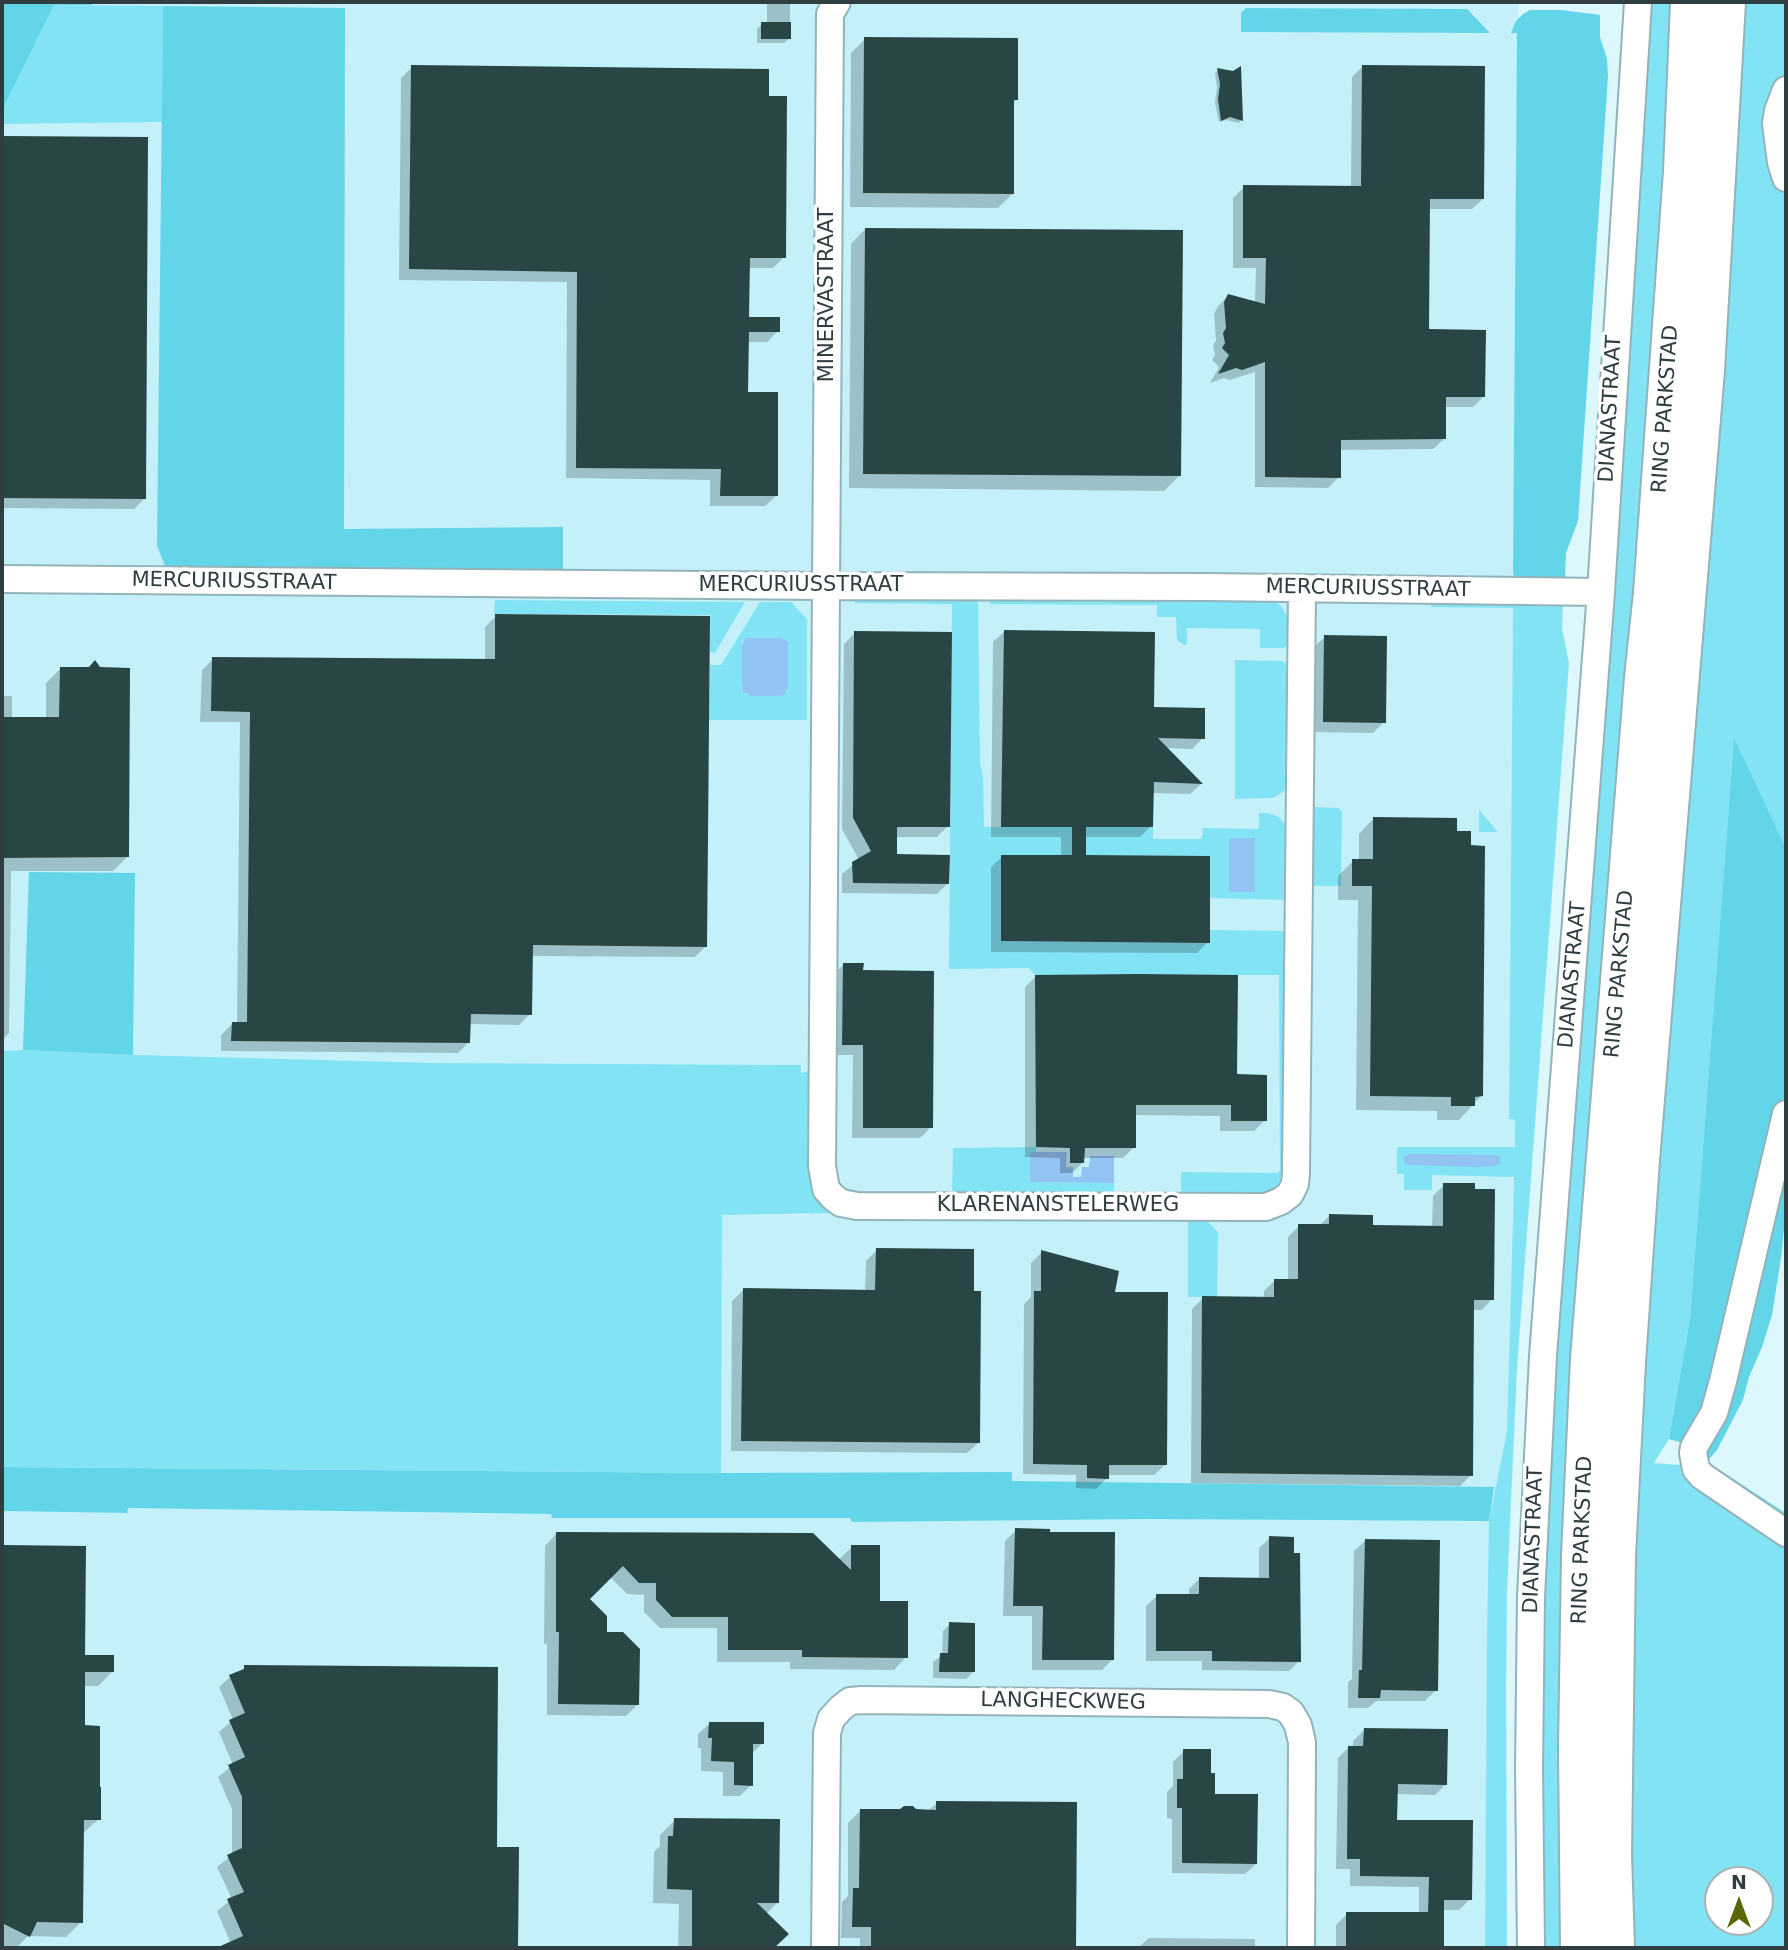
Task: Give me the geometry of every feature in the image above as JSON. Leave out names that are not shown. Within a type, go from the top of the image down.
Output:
[{"type":"highway","name":"RING PARKSTAD","points":[[1580,1948],[1580,1598],[1590,1359],[1653,593],[1683,171],[1690,2]]},
{"type":"highway","name":"RING PARKSTAD","points":[[1615,1948],[1612,1842],[1616,1555],[1626,1362],[1641,1147],[1705,370],[1726,2]]},
{"type":"street","name":"DIANASTRAAT","points":[[1531,1948],[1531,1597],[1543,1356],[1601,592],[1638,2]]},
{"type":"street","name":"MINERVASTRAAT","points":[[826,586],[830,14],[836,3]]},
{"type":"street","points":[[1786,90],[1776,123],[1786,178]]},
{"type":"street","name":"MERCURIUSSTRAAT","points":[[2,579],[826,586],[1193,586],[1601,592]]},
{"type":"street","name":"KLARENANSTELERWEG","points":[[826,586],[822,1166],[826,1189],[833,1197],[841,1203],[857,1206],[1266,1206],[1282,1201],[1290,1194],[1296,1174],[1302,589]]},
{"type":"street","points":[[1786,1114],[1723,1381],[1714,1413],[1695,1447],[1693,1461],[1702,1476],[1786,1533]]},
{"type":"street","name":"LANGHECKWEG","points":[[825,1948],[827,1733],[831,1719],[841,1708],[850,1701],[862,1700],[1269,1704],[1283,1707],[1291,1713],[1298,1725],[1302,1742],[1301,1948]]},
{"type":"shaded area","points":[[2,2],[91,2],[92,5],[54,5],[2,111]]},
{"type":"shaded area","points":[[53,2],[1518,2],[1509,1119],[1515,1120],[1507,1431],[1489,1522],[1485,1948],[2,1948],[2,1511],[127,1513],[127,1508],[552,1514],[552,1518],[720,1518],[722,1214],[809,1215],[801,1065],[2,1061],[2,111]]},
{"type":"shaded area","points":[[1646,2],[1677,2],[1567,1948],[1540,1948],[1539,1771],[1546,1466]]},
{"type":"shaded area","points":[[1739,2],[1786,2],[1783,186],[1786,194],[1786,848],[1734,740],[1690,1318],[1669,1439],[1654,1463],[1681,1465],[1786,1542],[1786,1948],[1627,1948],[1631,1493],[1730,274],[1725,208]]},
{"type":"shaded area","points":[[54,5],[163,6],[162,122],[2,124],[2,111]]},
{"type":"shaded area","points":[[163,6],[345,8],[344,529],[563,527],[563,571],[166,568],[157,546]]},
{"type":"shaded area","points":[[1246,8],[1467,9],[1490,33],[1241,32],[1241,13]]},
{"type":"shaded area","points":[[1530,10],[1561,10],[1600,15],[1600,37],[1607,59],[1608,76],[1578,521],[1566,553],[1565,578],[1518,580],[1514,579],[1513,572],[1517,33],[1511,33],[1516,21]]},
{"type":"shaded area","points":[[978,598],[980,763],[983,777],[984,827],[1072,827],[1072,855],[1001,855],[1001,941],[1209,943],[1210,930],[1286,931],[1284,1177],[1280,1186],[1268,1195],[1182,1196],[1181,1172],[1280,1171],[1279,975],[1035,975],[1029,968],[949,969],[952,604],[855,603],[853,599]]},
{"type":"shaded area","points":[[991,599],[1271,600],[1280,605],[1288,617],[1289,642],[1284,648],[1260,648],[1260,629],[1187,628],[1187,645],[1184,645],[1177,640],[1176,617],[1157,617],[1157,605],[989,604]]},
{"type":"shaded area","points":[[495,600],[745,602],[715,653],[710,652],[710,615],[494,614]]},
{"type":"shaded area","points":[[1436,601],[1548,602],[1563,605],[1562,628],[1569,663],[1517,1368],[1507,1592],[1507,1948],[1485,1948],[1487,1638],[1489,1521],[1507,1431],[1514,1177],[1432,1175],[1432,1190],[1404,1190],[1404,1174],[1397,1174],[1397,1147],[1515,1147],[1515,1120],[1509,1119],[1513,608],[1430,607]],"holes":[[[1497,1155],[1499,1165],[1496,1166],[1407,1165]]]},
{"type":"shaded area","points":[[760,602],[791,602],[807,619],[807,720],[709,720],[710,665],[721,665]],"holes":[[[749,638],[782,638],[788,645],[787,691],[747,695],[743,692],[742,683],[742,642]]]},
{"type":"shaded area","points":[[745,638],[782,638],[788,642],[788,687],[781,696],[751,696],[743,692],[742,645]]},
{"type":"shaded area","points":[[1235,660],[1282,661],[1288,665],[1287,786],[1273,798],[1235,799]]},
{"type":"shaded area","points":[[1734,738],[1786,848],[1786,1089],[1708,1412],[1686,1444],[1669,1439],[1690,1318]]},
{"type":"shaded area","points":[[1311,807],[1338,808],[1342,811],[1341,886],[1310,886]]},
{"type":"shaded area","points":[[1479,810],[1498,832],[1479,832]]},
{"type":"shaded area","points":[[1259,813],[1279,817],[1287,827],[1287,900],[1210,898],[1210,856],[1086,855],[1086,827],[1153,827],[1153,839],[1202,839],[1203,828],[1259,829]]},
{"type":"shaded area","points":[[1229,838],[1255,838],[1255,892],[1229,892]]},
{"type":"shaded area","points":[[29,872],[135,873],[133,1055],[23,1050]]},
{"type":"shaded area","points":[[2,1051],[434,1063],[801,1065],[801,1073],[809,1071],[841,1213],[722,1215],[721,1473],[2,1467]]},
{"type":"shaded area","points":[[1786,1132],[1786,1209],[1772,1315],[1743,1400],[1717,1450],[1704,1465],[1702,1449]]},
{"type":"shaded area","points":[[1036,1147],[1036,1152],[1030,1152],[1030,1182],[1114,1183],[1114,1196],[952,1195],[953,1148]]},
{"type":"shaded area","points":[[1030,1152],[1067,1152],[1066,1167],[1073,1167],[1073,1177],[1081,1177],[1082,1167],[1089,1167],[1090,1156],[1114,1156],[1114,1183],[1030,1182]]},
{"type":"shaded area","points":[[1497,1155],[1500,1156],[1500,1163],[1497,1166],[1476,1167],[1407,1165],[1404,1156]]},
{"type":"shaded area","points":[[1188,1219],[1205,1219],[1218,1232],[1217,1297],[1188,1297]]},
{"type":"shaded area","points":[[2,1467],[721,1473],[1012,1472],[1012,1481],[1494,1487],[1489,1521],[1145,1519],[852,1522],[850,1518],[552,1518],[551,1514],[128,1508],[127,1513],[2,1511]]},
{"type":"shaded area","points":[[1721,1471],[1786,1513],[1786,1526],[1709,1473]]},
{"type":"building","points":[[761,22],[791,22],[791,39],[761,39]]},
{"type":"building","points":[[864,37],[1018,38],[1018,100],[1014,100],[1014,194],[863,193]]},
{"type":"building","points":[[411,65],[769,69],[769,96],[787,96],[786,258],[750,258],[749,317],[780,317],[780,332],[749,332],[748,392],[778,392],[778,496],[720,496],[721,469],[576,468],[577,272],[409,269]]},
{"type":"building","points":[[1362,65],[1485,66],[1484,199],[1430,199],[1429,329],[1486,330],[1485,397],[1446,397],[1446,439],[1341,440],[1341,478],[1265,477],[1265,362],[1218,374],[1229,355],[1222,348],[1226,328],[1224,302],[1228,294],[1265,304],[1266,258],[1243,258],[1243,185],[1361,186]]},
{"type":"building","points":[[1241,66],[1243,121],[1230,117],[1221,121],[1217,68],[1233,71]]},
{"type":"building","points":[[2,136],[148,137],[146,499],[2,498]]},
{"type":"building","points":[[865,228],[1183,230],[1181,476],[863,474]]},
{"type":"building","points":[[495,614],[710,616],[707,947],[533,945],[532,1015],[471,1014],[470,1043],[231,1041],[232,1022],[247,1022],[250,712],[211,711],[212,657],[495,659]]},
{"type":"building","points":[[1004,630],[1155,632],[1154,707],[1205,708],[1205,739],[1158,738],[1203,784],[1154,782],[1153,827],[1086,827],[1086,855],[1210,856],[1210,943],[1001,941],[1001,855],[1072,855],[1072,827],[1001,827]]},
{"type":"building","points":[[854,631],[952,632],[950,827],[897,827],[897,854],[950,855],[949,884],[853,883],[852,862],[871,851],[853,818]]},
{"type":"building","points":[[1324,635],[1387,636],[1386,723],[1323,722]]},
{"type":"building","points":[[95,660],[100,667],[130,668],[129,857],[2,858],[2,717],[59,717],[60,667],[89,667]]},
{"type":"building","points":[[1373,817],[1457,818],[1457,831],[1471,831],[1471,845],[1485,846],[1483,1096],[1475,1097],[1475,1106],[1451,1106],[1451,1097],[1370,1096],[1372,886],[1352,886],[1352,859],[1373,859]]},
{"type":"building","points":[[843,963],[864,963],[863,970],[934,971],[933,1128],[863,1128],[863,1045],[842,1045]]},
{"type":"building","points":[[1035,975],[1238,975],[1237,1074],[1267,1075],[1267,1121],[1231,1121],[1231,1105],[1136,1105],[1136,1148],[1085,1148],[1084,1163],[1070,1163],[1070,1148],[1036,1147]]},
{"type":"building","points":[[1443,1183],[1475,1183],[1475,1189],[1495,1189],[1494,1300],[1474,1300],[1473,1476],[1201,1473],[1202,1296],[1274,1297],[1274,1279],[1298,1279],[1298,1224],[1329,1224],[1329,1214],[1373,1215],[1373,1225],[1443,1226]]},
{"type":"building","points":[[876,1248],[974,1249],[974,1291],[981,1291],[980,1443],[741,1441],[743,1288],[875,1290]]},
{"type":"building","points":[[1041,1250],[1119,1271],[1115,1292],[1168,1292],[1167,1465],[1109,1465],[1109,1479],[1087,1478],[1087,1465],[1033,1464],[1034,1291],[1041,1291]]},
{"type":"building","points":[[1015,1528],[1050,1529],[1050,1532],[1115,1532],[1114,1660],[1042,1660],[1043,1606],[1013,1606]]},
{"type":"building","points":[[556,1532],[813,1533],[851,1570],[851,1545],[880,1545],[880,1601],[908,1601],[908,1658],[802,1657],[802,1650],[728,1650],[728,1617],[672,1617],[656,1600],[656,1583],[639,1583],[623,1566],[590,1599],[607,1616],[607,1632],[623,1632],[640,1649],[639,1705],[558,1704]]},
{"type":"building","points":[[1269,1536],[1294,1537],[1294,1553],[1300,1553],[1301,1662],[1212,1661],[1212,1651],[1156,1651],[1156,1594],[1199,1594],[1199,1577],[1269,1578]]},
{"type":"building","points":[[1365,1539],[1440,1540],[1438,1691],[1381,1690],[1380,1698],[1358,1698],[1359,1670],[1362,1670]]},
{"type":"building","points":[[2,1545],[86,1546],[85,1655],[114,1655],[114,1672],[85,1672],[85,1725],[100,1726],[101,1820],[84,1820],[83,1923],[37,1922],[30,1937],[2,1923]]},
{"type":"building","points":[[949,1622],[975,1623],[975,1672],[939,1672],[940,1653],[948,1653]]},
{"type":"building","points":[[244,1665],[498,1667],[497,1847],[519,1847],[518,1948],[216,1948],[243,1936],[227,1899],[244,1892],[227,1855],[242,1848],[242,1797],[228,1765],[245,1757],[229,1720],[245,1713],[229,1675],[244,1669]]},
{"type":"building","points":[[709,1722],[764,1722],[764,1744],[753,1744],[753,1786],[734,1785],[734,1762],[711,1761],[712,1738],[708,1738]]},
{"type":"building","points":[[1364,1728],[1448,1729],[1447,1785],[1398,1784],[1397,1820],[1473,1820],[1472,1900],[1444,1900],[1444,1948],[1346,1948],[1346,1912],[1428,1912],[1429,1877],[1360,1876],[1360,1859],[1347,1859],[1348,1746],[1363,1746]]},
{"type":"building","points":[[1183,1749],[1211,1749],[1211,1773],[1215,1773],[1215,1794],[1258,1794],[1257,1864],[1182,1863],[1182,1808],[1177,1808],[1177,1779],[1183,1779]]},
{"type":"building","points":[[936,1801],[1077,1802],[1076,1948],[871,1948],[871,1927],[852,1927],[853,1888],[859,1888],[860,1809],[900,1809],[913,1806],[916,1809],[936,1810]]},
{"type":"building","points":[[674,1818],[780,1819],[779,1903],[757,1903],[789,1934],[774,1948],[692,1948],[692,1890],[667,1889],[668,1836],[673,1836]]}]
